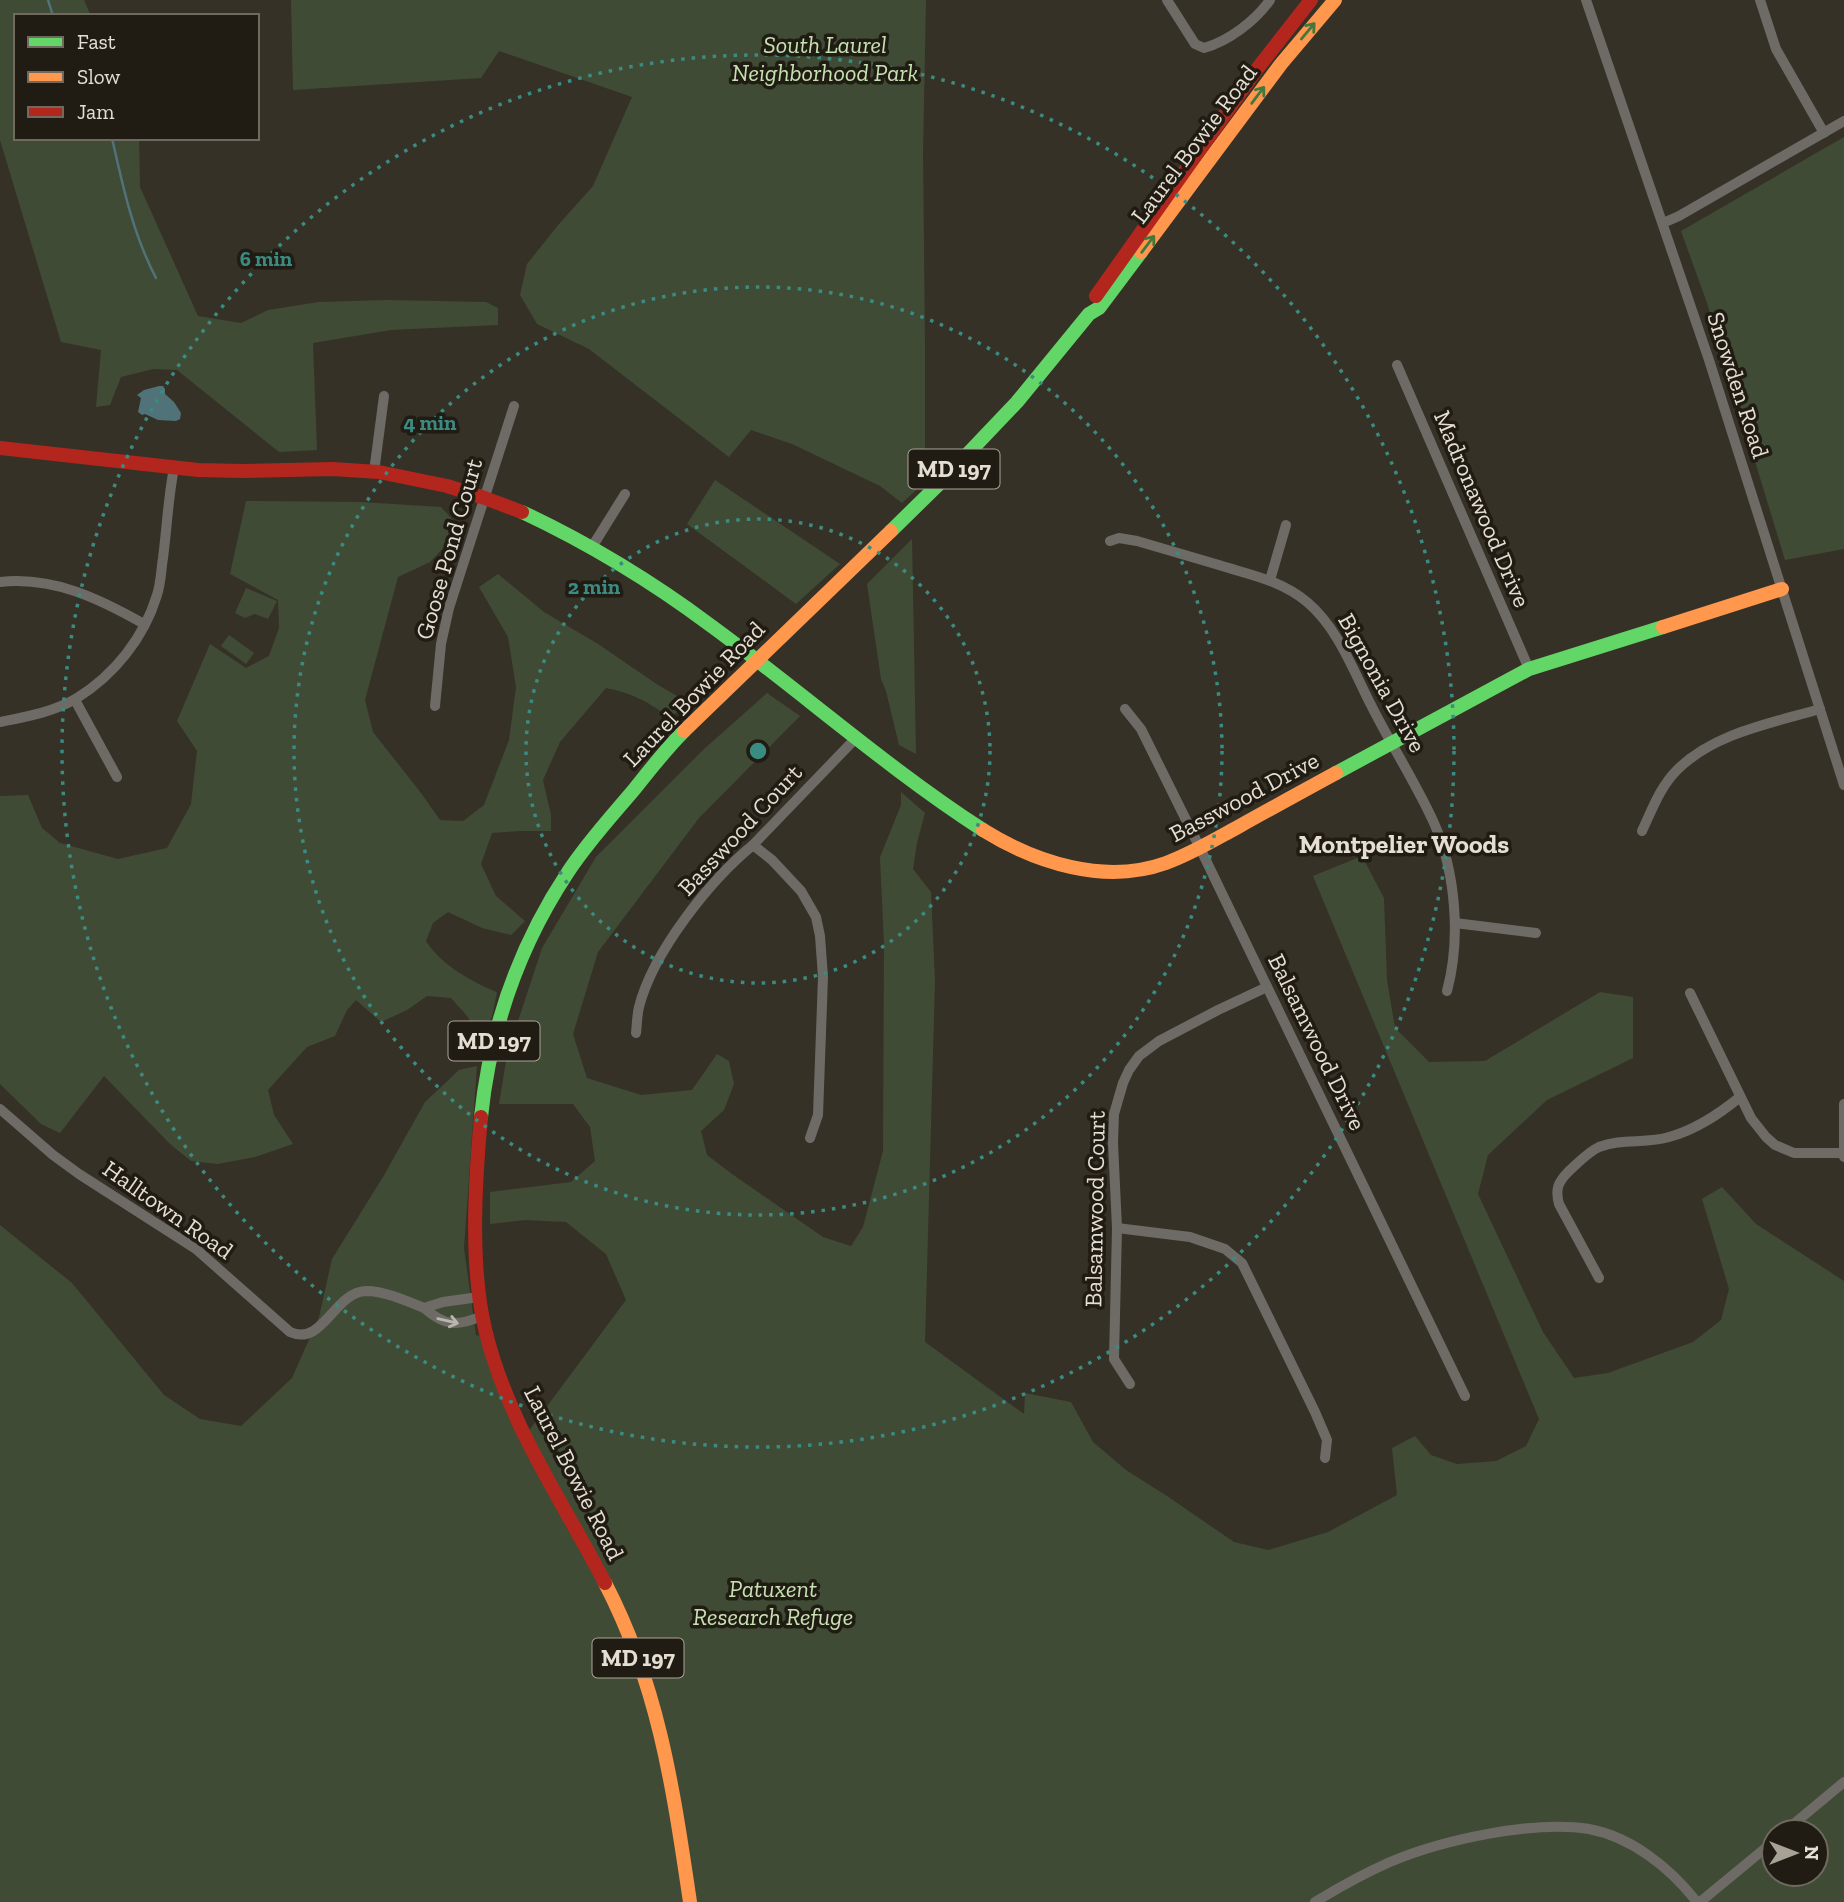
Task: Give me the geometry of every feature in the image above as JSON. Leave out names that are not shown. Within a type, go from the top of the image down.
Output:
[{"type":"main road","name":"Laurel Bowie Road","points":[[1089,314],[1091,302],[1104,283],[1257,69],[1311,0]]},
{"type":"main road","name":"Laurel Bowie Road","points":[[690,1902],[666,1756],[645,1676],[625,1625],[600,1574],[525,1437],[500,1374],[482,1316],[476,1251],[478,1145],[483,1099],[496,1030],[531,938],[575,862],[604,824],[666,749],[900,523],[1038,378],[1089,314],[1099,308],[1281,64],[1335,0]]},
{"type":"main road","name":"Basswood Drive","points":[[0,448],[174,468],[374,472],[437,484],[485,497],[539,518],[592,547],[684,606],[735,642],[914,785],[968,821],[1027,854],[1080,869],[1100,871],[1123,872],[1163,866],[1529,669],[1782,589]]},
{"type":"street","points":[[1167,0],[1195,44],[1204,48],[1250,22],[1269,0]]},
{"type":"street","name":"Snowden Road","points":[[1586,0],[1663,223],[1844,785]]},
{"type":"street","points":[[1760,0],[1776,49],[1824,133]]},
{"type":"street","points":[[1663,223],[1844,121]]},
{"type":"street","name":"Madronawood Drive","points":[[1397,365],[1529,669]]},
{"type":"street","points":[[374,472],[384,396]]},
{"type":"street","name":"Goose Pond Court","points":[[435,706],[440,644],[449,608],[514,407]]},
{"type":"street","points":[[0,722],[28,716],[75,699],[106,677],[139,636],[158,594],[174,468]]},
{"type":"street","points":[[592,547],[625,494]]},
{"type":"street","points":[[1270,580],[1286,525]]},
{"type":"street","name":"Bignonia Drive","points":[[1110,541],[1119,538],[1137,541],[1270,580],[1306,601],[1323,618],[1335,635],[1440,838],[1450,880],[1455,923],[1453,970],[1447,990]]},
{"type":"street","points":[[0,582],[22,581],[68,589],[96,599],[144,624]]},
{"type":"street","points":[[75,699],[117,777]]},
{"type":"street","name":"Balsamwood Drive","points":[[1125,709],[1141,729],[1200,848],[1465,1396]]},
{"type":"street","points":[[1642,831],[1656,799],[1675,772],[1709,746],[1820,709]]},
{"type":"street","name":"Basswood Court","points":[[636,1033],[639,1005],[661,956],[698,902],[855,739]]},
{"type":"street","points":[[753,845],[772,860],[801,891],[816,917],[820,936],[823,976],[818,1115],[810,1138]]},
{"type":"street","points":[[1455,923],[1536,933]]},
{"type":"street","name":"Balsamwood Court","points":[[1130,1384],[1114,1359],[1117,1228],[1113,1143],[1114,1114],[1119,1094],[1129,1070],[1139,1056],[1158,1041],[1268,987]]},
{"type":"street","points":[[1690,993],[1757,1128],[1775,1145],[1802,1154],[1844,1155],[1844,1104]]},
{"type":"street","points":[[1599,1278],[1559,1204],[1556,1194],[1558,1184],[1574,1167],[1600,1147],[1613,1143],[1672,1137],[1704,1122],[1740,1097]]},
{"type":"street","name":"Halltown Road","points":[[0,1109],[79,1174],[196,1249],[296,1335],[315,1332],[343,1302],[365,1291],[407,1301],[424,1308],[437,1319],[450,1323],[462,1324],[482,1316]]},
{"type":"street","points":[[1117,1228],[1190,1237],[1225,1249],[1242,1263],[1327,1440],[1325,1458]]},
{"type":"street","points":[[424,1308],[443,1302],[479,1297]]},
{"type":"street","points":[[1801,1818],[1844,1782]]},
{"type":"street","points":[[1315,1902],[1389,1863],[1447,1844],[1535,1828],[1591,1829],[1618,1839],[1646,1853],[1669,1870],[1698,1902],[1760,1851]]},
{"type":"green space","points":[[0,0],[84,0],[90,14],[14,14],[14,140],[139,140],[140,187],[198,316],[241,323],[268,310],[319,302],[486,302],[498,308],[498,325],[391,330],[313,343],[317,450],[279,452],[177,370],[153,369],[121,377],[110,405],[96,407],[101,350],[61,342],[0,140]]},
{"type":"green space","name":"South Laurel Neighborhood Park","points":[[291,0],[926,0],[923,153],[925,482],[902,503],[880,486],[792,444],[751,430],[729,457],[589,349],[537,324],[520,295],[527,264],[593,186],[632,97],[499,51],[481,78],[293,90]]},
{"type":"green space","points":[[1844,137],[1844,549],[1785,560],[1707,303],[1681,231]]},
{"type":"green space","points":[[715,480],[840,564],[796,604],[687,524]]},
{"type":"green space","points":[[246,501],[361,502],[441,507],[454,521],[449,542],[430,562],[398,577],[365,700],[373,732],[440,820],[463,821],[484,805],[509,740],[516,687],[508,637],[479,587],[498,574],[544,612],[691,704],[669,717],[639,698],[606,688],[560,742],[543,780],[551,815],[551,831],[492,833],[481,864],[496,896],[525,921],[511,935],[482,928],[448,912],[433,923],[426,941],[432,950],[458,972],[497,992],[492,1017],[478,1040],[468,1017],[451,998],[427,996],[407,1010],[381,1022],[356,1000],[347,1010],[335,1036],[307,1047],[268,1090],[274,1115],[293,1144],[255,1157],[218,1164],[191,1161],[170,1144],[104,1076],[60,1133],[41,1124],[0,1084],[0,796],[28,795],[42,828],[60,843],[118,859],[167,848],[191,804],[197,751],[177,721],[210,644],[246,668],[269,656],[279,628],[278,600],[230,574]]},
{"type":"green space","points":[[912,539],[916,754],[899,745],[881,679],[867,584]]},
{"type":"green space","points":[[246,588],[277,601],[268,619],[255,614],[245,618],[235,613]]},
{"type":"green space","points":[[229,635],[254,653],[246,664],[221,646]]},
{"type":"green space","name":"Patuxent Research Refuge","points":[[767,693],[800,716],[699,818],[598,952],[573,1034],[587,1078],[641,1095],[692,1090],[717,1054],[729,1061],[734,1084],[724,1110],[701,1131],[707,1155],[823,1237],[851,1246],[863,1227],[883,1151],[884,945],[880,857],[901,805],[901,792],[925,813],[913,869],[931,892],[935,981],[925,1342],[1024,1414],[1025,1393],[1071,1402],[1093,1442],[1126,1470],[1234,1542],[1268,1550],[1328,1532],[1397,1495],[1392,1448],[1415,1436],[1431,1455],[1457,1464],[1496,1461],[1526,1446],[1539,1419],[1313,876],[1362,856],[1384,898],[1387,980],[1395,1028],[1429,1062],[1485,1061],[1600,992],[1633,997],[1633,1058],[1547,1100],[1488,1155],[1478,1194],[1543,1332],[1574,1378],[1608,1373],[1693,1342],[1721,1320],[1729,1289],[1702,1199],[1722,1187],[1756,1224],[1844,1281],[1844,1902],[0,1902],[0,1225],[72,1283],[164,1395],[200,1419],[241,1426],[292,1378],[319,1317],[332,1259],[425,1102],[459,1070],[477,1066],[464,1248],[476,1335],[481,1336],[525,1436],[626,1300],[606,1254],[566,1222],[525,1220],[490,1224],[490,1192],[571,1182],[595,1161],[590,1127],[573,1104],[499,1104],[507,1055],[542,948],[596,857],[703,750]]},
{"type":"water","points":[[163,386],[165,394],[181,413],[180,419],[158,420],[138,412],[141,398],[137,395]]},
{"type":"waterway","points":[[48,0],[52,14]]},
{"type":"waterway","points":[[112,140],[135,227],[156,278]]},
{"type":"traffic: fast","points":[[891,531],[1017,402],[1089,314],[1099,308],[1141,252]]},
{"type":"traffic: fast","points":[[522,512],[595,550],[665,593],[879,756],[983,830]]},
{"type":"traffic: fast","points":[[1336,773],[1529,669],[1663,627]]},
{"type":"traffic: fast","points":[[481,1117],[491,1052],[509,990],[535,929],[583,851],[684,731]]},
{"type":"traffic: slow","points":[[1141,252],[1281,64],[1335,0]]},
{"type":"traffic: slow","points":[[684,731],[891,531]]},
{"type":"traffic: slow","points":[[1663,627],[1782,589]]},
{"type":"traffic: slow","points":[[983,830],[1025,852],[1072,867],[1119,872],[1143,869],[1166,863],[1193,851],[1336,773]]},
{"type":"traffic: slow","points":[[605,1583],[639,1661],[651,1700],[670,1778],[690,1902]]},
{"type":"traffic: jam","points":[[1096,296],[1257,69],[1311,0]]},
{"type":"traffic: jam","points":[[0,448],[198,470],[332,469],[379,472],[447,486],[522,512]]},
{"type":"traffic: jam","points":[[481,1117],[476,1251],[477,1278],[485,1329],[495,1363],[521,1428],[605,1583]]},
{"type":"district","name":"Montpelier Woods","points":[[1404,844]]}]
